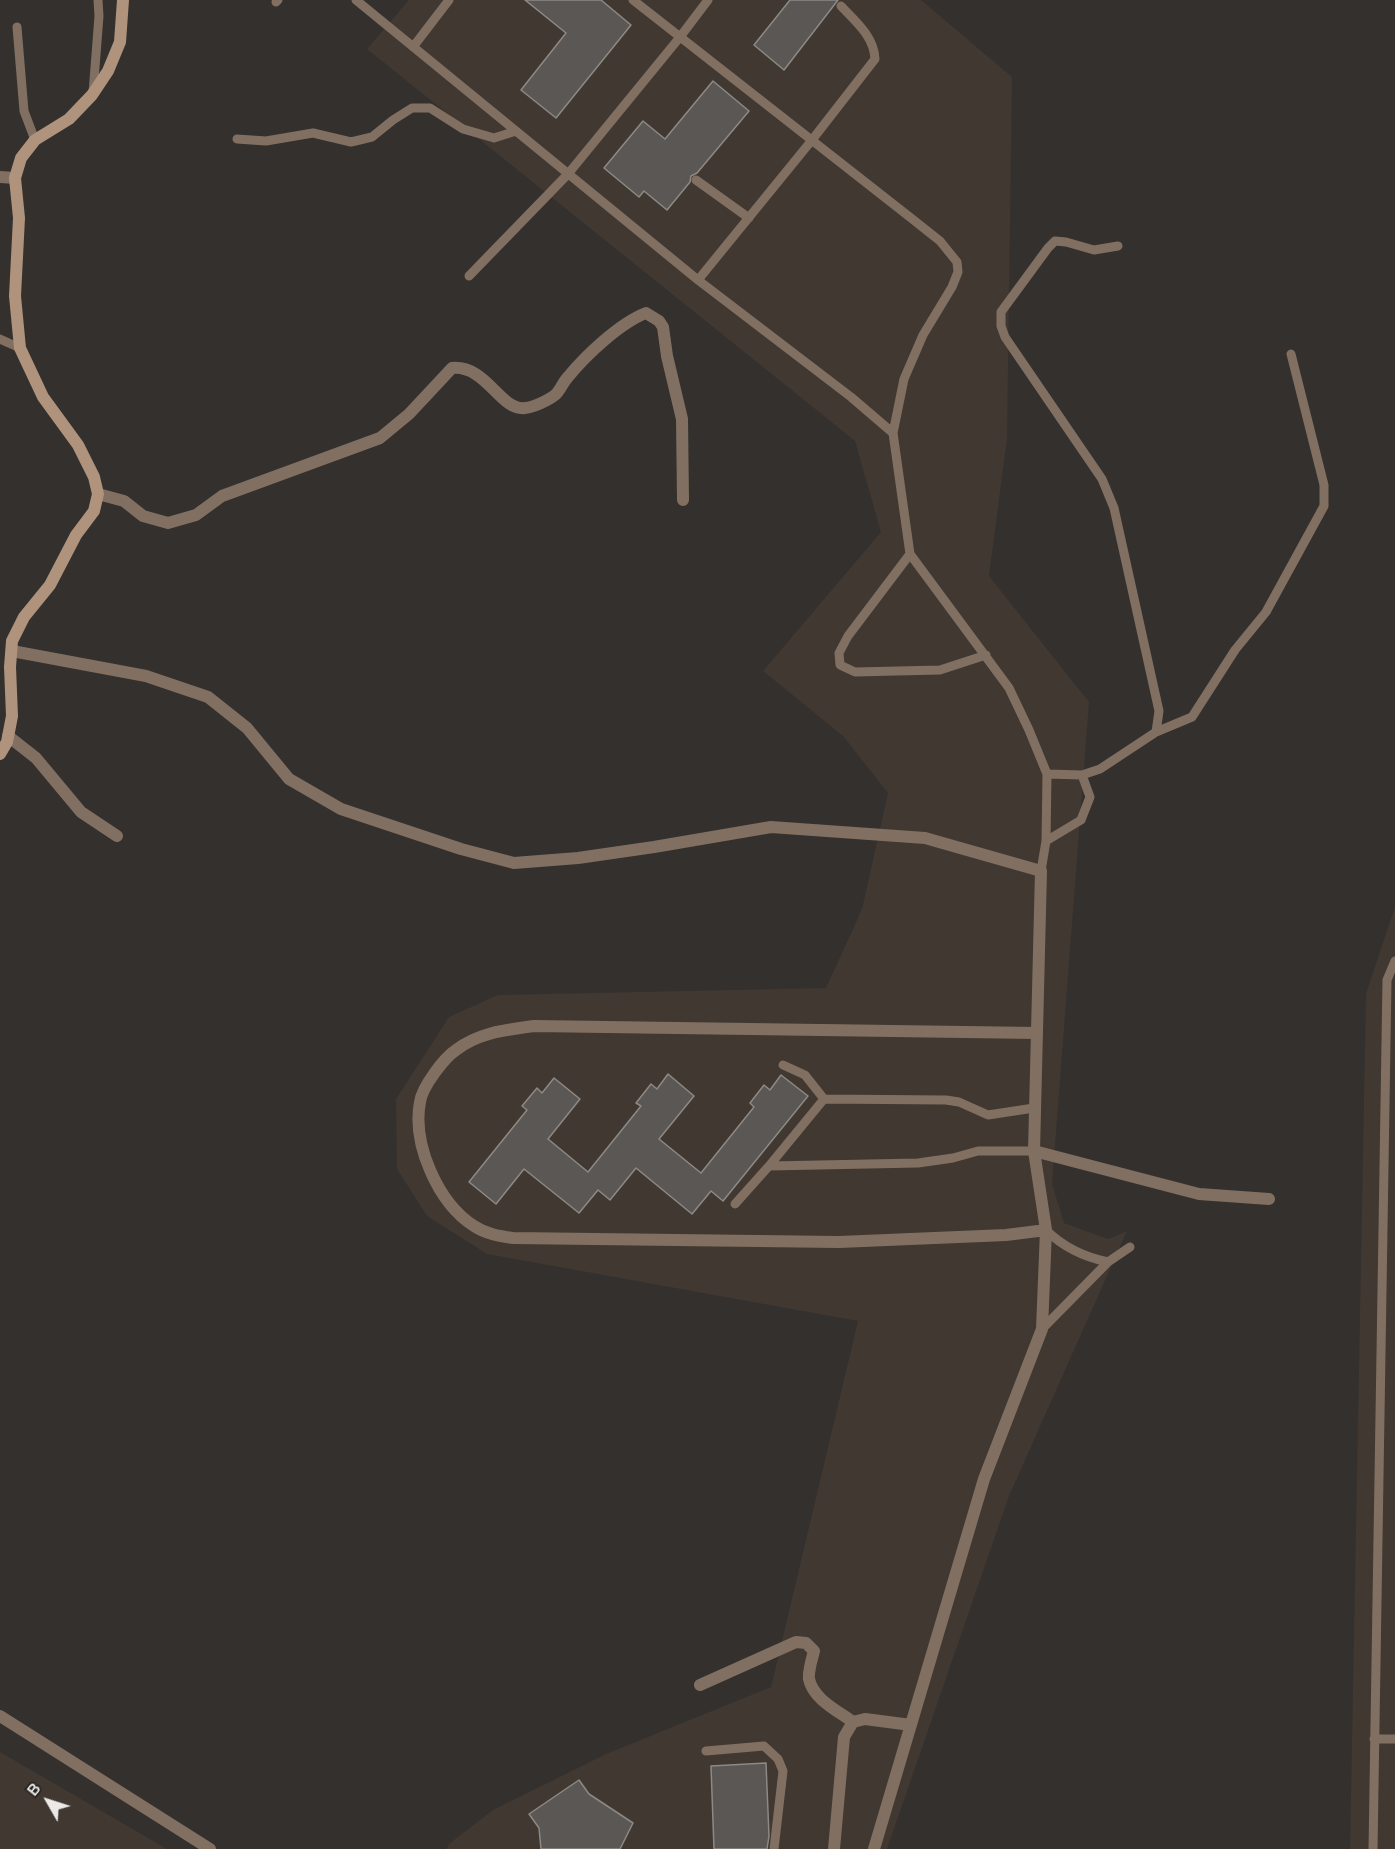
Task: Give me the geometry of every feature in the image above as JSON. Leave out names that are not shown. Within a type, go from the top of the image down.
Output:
[{"type":"street","points":[[0,754],[7,742],[12,716],[12,640],[24,617],[50,585],[76,535],[94,511],[98,494],[94,477],[78,445],[43,397],[20,348],[15,296],[19,218],[15,178],[21,158],[34,140],[69,119],[93,95],[108,71],[120,42],[123,0]]},
{"type":"street","points":[[0,177],[15,178]]},
{"type":"street","points":[[98,494],[124,501],[143,516],[168,523],[196,515],[222,496],[380,438],[408,414],[452,368],[461,368],[481,376],[516,407],[526,408],[554,396],[569,375],[607,339],[631,319],[645,313],[659,321],[663,327],[667,356],[682,419],[683,500]]},
{"type":"street","points":[[12,651],[146,676],[207,697],[248,728],[289,779],[341,809],[461,849],[514,863],[578,858],[771,827],[925,838],[1041,871],[1034,1151],[1046,1230],[1042,1329],[984,1479],[874,1849]]},
{"type":"street","points":[[8,736],[36,758],[81,812],[117,836]]},
{"type":"street","points":[[1036,1033],[534,1026],[490,1032],[456,1050],[434,1073],[420,1100],[418,1131],[436,1185],[456,1211],[474,1226],[492,1235],[513,1238],[839,1242],[1006,1235],[1046,1230]]},
{"type":"street","points":[[1034,1151],[1199,1194],[1269,1199]]},
{"type":"street","points":[[700,1685],[796,1642],[806,1643],[814,1651],[809,1678],[813,1687],[822,1699],[853,1722]]},
{"type":"street","points":[[0,1716],[210,1849]]},
{"type":"street","points":[[834,1849],[844,1737],[853,1722],[865,1719],[911,1725]]},
{"type":"lane","points":[[93,95],[99,16],[98,0]]},
{"type":"lane","points":[[356,0],[698,280],[851,397],[893,433]]},
{"type":"lane","points":[[413,47],[449,0]]},
{"type":"lane","points":[[633,0],[940,241],[957,262],[958,272],[952,287],[923,335],[904,379],[893,433],[910,554],[986,655],[1014,699],[1047,774],[1046,841],[1041,871]]},
{"type":"lane","points":[[469,276],[568,174],[708,0]]},
{"type":"lane","points":[[698,280],[875,59],[875,46],[841,6]]},
{"type":"lane","points":[[17,27],[24,111],[34,140]]},
{"type":"lane","points":[[237,139],[266,141],[313,133],[351,142],[372,137],[412,108],[430,108],[463,129],[494,138],[516,131]]},
{"type":"lane","points":[[696,180],[749,218]]},
{"type":"lane","points":[[1118,246],[1094,250],[1066,242],[1055,242],[1047,248],[1001,312],[1001,326],[1005,337],[1102,479],[1114,508],[1159,711],[1156,732]]},
{"type":"lane","points":[[0,339],[20,348]]},
{"type":"lane","points":[[1047,774],[1082,775],[1100,769],[1156,732],[1192,717],[1235,650],[1266,612],[1324,506],[1324,485],[1291,354]]},
{"type":"lane","points":[[910,554],[849,636],[839,653],[840,665],[855,672],[940,670],[986,655]]},
{"type":"lane","points":[[1046,841],[1081,820],[1090,797],[1082,775]]},
{"type":"lane","points":[[1373,1849],[1387,980],[1395,961]]},
{"type":"lane","points":[[783,1065],[804,1075],[824,1099],[945,1100],[959,1102],[988,1115],[1034,1108]]},
{"type":"lane","points":[[735,1204],[824,1099]]},
{"type":"lane","points":[[769,1166],[918,1163],[953,1158],[978,1151],[1034,1151]]},
{"type":"lane","points":[[1046,1230],[1058,1242],[1088,1258],[1108,1262]]},
{"type":"lane","points":[[1042,1329],[1108,1262],[1130,1247]]},
{"type":"lane","points":[[1383,1287],[1395,1286]]},
{"type":"lane","points":[[1374,1739],[1395,1739]]},
{"type":"lane","points":[[705,1751],[764,1746],[778,1759],[783,1771],[774,1849]]},
{"type":"shaded area","points":[[409,0],[921,0],[1012,77],[1007,438],[989,576],[1089,702],[1052,1184],[1064,1223],[1108,1239],[1127,1231],[1009,1496],[887,1849],[446,1849],[450,1843],[493,1810],[606,1754],[771,1687],[858,1321],[487,1254],[427,1216],[397,1169],[396,1099],[449,1017],[498,995],[826,988],[862,909],[888,793],[843,736],[763,671],[881,532],[855,441],[367,49]]},
{"type":"shaded area","points":[[1395,907],[1395,1849],[1350,1849],[1366,994]]},
{"type":"shaded area","points":[[0,1752],[167,1849],[0,1849]]},
{"type":"building","points":[[525,0],[601,0],[631,25],[556,118],[521,90],[566,33]]},
{"type":"building","points":[[790,0],[838,0],[784,70],[754,45]]},
{"type":"building","points":[[713,81],[749,111],[697,173],[691,176],[690,182],[667,210],[644,191],[639,197],[604,168],[643,121],[665,139]]},
{"type":"building","points":[[668,1074],[694,1096],[659,1139],[701,1173],[754,1107],[750,1103],[764,1085],[770,1090],[781,1075],[808,1096],[723,1201],[711,1191],[692,1214],[636,1168],[610,1200],[598,1190],[579,1213],[524,1169],[496,1204],[469,1182],[527,1110],[522,1106],[537,1088],[542,1093],[554,1078],[580,1099],[548,1139],[588,1172],[641,1106],[636,1103],[651,1084],[657,1089]]},
{"type":"building","points":[[766,1763],[769,1836],[767,1849],[714,1849],[711,1766]]},
{"type":"building","points":[[579,1780],[589,1794],[633,1823],[620,1849],[541,1849],[539,1828],[529,1814]]}]
